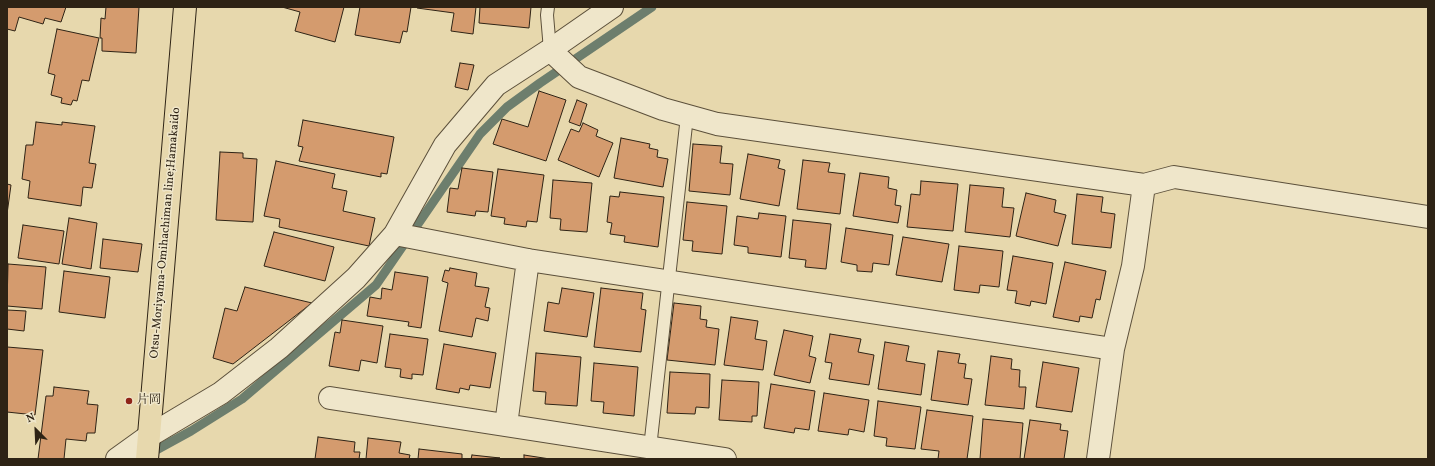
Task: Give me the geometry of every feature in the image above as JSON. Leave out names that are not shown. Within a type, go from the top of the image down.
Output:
[{"type":"main road","name":"Otsu-Moriyama-Omihachiman line;Hamakaido","points":[[147,459],[185,7]]},
{"type":"street","points":[[117,459],[149,436],[221,392],[279,348],[356,278],[395,234],[445,145],[496,85],[612,7]]},
{"type":"street","points":[[550,50],[579,77],[663,109],[717,124],[1144,185],[1174,177],[1428,217]]},
{"type":"street","points":[[1098,459],[1113,349],[1133,266],[1144,185]]},
{"type":"street","points":[[395,234],[528,260],[1113,349]]},
{"type":"street","points":[[506,425],[528,260]]},
{"type":"street","points":[[330,398],[725,459]]},
{"type":"lane","points":[[548,7],[547,15],[550,50]]},
{"type":"lane","points":[[650,448],[687,116]]},
{"type":"building","points":[[7,7],[66,7],[61,22],[45,18],[43,24],[19,17],[15,31],[7,29]]},
{"type":"building","points":[[106,7],[139,7],[136,53],[102,51],[102,38],[100,38],[101,18],[105,19]]},
{"type":"building","points":[[282,7],[344,7],[335,42],[295,31],[300,12]]},
{"type":"building","points":[[360,7],[411,7],[407,32],[403,31],[400,43],[355,35]]},
{"type":"building","points":[[417,7],[476,7],[473,34],[451,31],[454,13]]},
{"type":"building","points":[[480,7],[531,7],[529,28],[479,23]]},
{"type":"building","points":[[57,29],[99,38],[89,81],[82,80],[77,101],[73,100],[71,105],[61,103],[62,98],[51,95],[55,75],[48,73]]},
{"type":"building","points":[[460,63],[474,65],[468,90],[455,87]]},
{"type":"building","points":[[539,91],[566,100],[546,161],[493,144],[502,119],[528,127]]},
{"type":"building","points":[[577,100],[587,104],[580,126],[569,122]]},
{"type":"building","points":[[303,120],[394,137],[387,174],[381,173],[381,177],[299,161],[303,147],[298,146]]},
{"type":"building","points":[[36,122],[62,125],[62,122],[95,126],[89,163],[96,164],[92,188],[83,187],[81,206],[28,198],[30,181],[22,179],[26,145],[33,145]]},
{"type":"building","points":[[583,123],[598,130],[596,136],[613,143],[599,177],[558,160],[571,129],[579,132]]},
{"type":"building","points":[[621,138],[650,144],[649,148],[658,150],[657,157],[668,159],[663,187],[614,178]]},
{"type":"building","points":[[693,144],[722,146],[720,163],[733,164],[730,195],[689,191]]},
{"type":"building","points":[[220,152],[243,153],[243,158],[257,159],[253,222],[216,220]]},
{"type":"building","points":[[748,154],[780,160],[778,168],[785,170],[779,206],[740,199]]},
{"type":"building","points":[[803,160],[830,163],[828,172],[845,174],[840,214],[797,209]]},
{"type":"building","points":[[276,161],[335,174],[332,188],[347,191],[343,211],[375,218],[369,246],[279,227],[280,219],[264,216]]},
{"type":"building","points":[[462,168],[493,172],[488,212],[476,211],[475,216],[447,212],[450,188],[458,189]]},
{"type":"building","points":[[498,169],[544,175],[537,222],[527,221],[526,227],[504,224],[505,218],[491,216]]},
{"type":"building","points":[[860,173],[889,177],[888,188],[897,190],[895,205],[901,206],[898,223],[853,216]]},
{"type":"building","points":[[553,180],[592,183],[587,232],[560,230],[561,219],[550,218]]},
{"type":"building","points":[[921,181],[958,184],[953,231],[907,227],[911,194],[920,195]]},
{"type":"building","points":[[7,184],[11,185],[7,214]]},
{"type":"building","points":[[970,185],[1004,188],[1002,207],[1014,208],[1010,237],[965,232]]},
{"type":"building","points":[[620,192],[664,197],[658,247],[624,242],[625,236],[610,234],[612,223],[607,222],[610,196],[619,197]]},
{"type":"building","points":[[1026,193],[1056,200],[1054,212],[1066,215],[1058,246],[1016,236]]},
{"type":"building","points":[[1077,194],[1103,197],[1101,212],[1115,214],[1111,248],[1072,244]]},
{"type":"building","points":[[687,202],[727,206],[722,254],[692,251],[693,241],[683,240]]},
{"type":"building","points":[[759,213],[786,216],[781,257],[748,253],[748,247],[734,245],[737,216],[758,219]]},
{"type":"building","points":[[69,218],[97,223],[91,269],[62,264]]},
{"type":"building","points":[[793,220],[831,224],[826,269],[805,267],[806,260],[789,258]]},
{"type":"building","points":[[23,225],[64,231],[59,264],[18,258]]},
{"type":"building","points":[[846,228],[893,235],[889,265],[873,263],[872,272],[857,271],[857,265],[841,262]]},
{"type":"building","points":[[274,232],[334,247],[325,281],[264,266]]},
{"type":"building","points":[[903,237],[949,244],[942,282],[896,275]]},
{"type":"building","points":[[103,239],[142,244],[138,272],[100,268]]},
{"type":"building","points":[[959,246],[1003,251],[999,287],[980,285],[979,293],[954,290]]},
{"type":"building","points":[[1013,256],[1053,263],[1046,304],[1031,301],[1030,306],[1015,303],[1017,291],[1007,290]]},
{"type":"building","points":[[1065,262],[1106,271],[1100,300],[1096,299],[1092,318],[1080,316],[1079,322],[1053,317]]},
{"type":"building","points":[[8,264],[46,267],[42,309],[7,306]]},
{"type":"building","points":[[450,268],[477,273],[475,286],[489,288],[485,307],[490,308],[488,321],[476,318],[472,337],[439,331],[448,283],[442,281],[445,270],[449,271]]},
{"type":"building","points":[[64,271],[110,277],[105,318],[59,312]]},
{"type":"building","points":[[395,272],[428,277],[421,328],[408,326],[409,322],[367,316],[370,297],[381,299],[382,288],[392,290]]},
{"type":"building","points":[[245,287],[312,303],[233,364],[213,358],[225,308],[237,311]]},
{"type":"building","points":[[562,288],[594,293],[587,337],[544,331],[548,302],[559,304]]},
{"type":"building","points":[[601,288],[643,293],[641,309],[646,310],[641,352],[594,347]]},
{"type":"building","points":[[674,303],[701,306],[700,319],[707,320],[706,327],[719,329],[715,365],[667,360]]},
{"type":"building","points":[[7,310],[26,311],[24,331],[7,329]]},
{"type":"building","points":[[731,317],[758,321],[755,339],[767,341],[763,370],[724,365]]},
{"type":"building","points":[[342,320],[383,326],[377,363],[361,360],[359,371],[329,366],[335,332],[340,333]]},
{"type":"building","points":[[784,330],[813,336],[809,356],[816,358],[810,383],[774,375]]},
{"type":"building","points":[[390,334],[428,339],[423,375],[412,374],[412,379],[400,377],[401,369],[385,367]]},
{"type":"building","points":[[830,334],[861,339],[858,352],[874,355],[869,385],[829,379],[832,363],[825,362]]},
{"type":"building","points":[[885,342],[909,346],[906,361],[925,364],[921,395],[878,389]]},
{"type":"building","points":[[444,344],[496,353],[490,388],[470,385],[469,390],[460,388],[459,393],[436,389]]},
{"type":"building","points":[[7,347],[43,350],[35,415],[7,412]]},
{"type":"building","points":[[938,351],[960,354],[958,363],[966,364],[964,378],[972,379],[968,405],[931,400]]},
{"type":"building","points":[[536,353],[581,357],[577,406],[545,404],[546,392],[533,391]]},
{"type":"building","points":[[991,356],[1012,359],[1011,369],[1020,370],[1019,387],[1026,387],[1024,409],[985,405]]},
{"type":"building","points":[[1043,362],[1079,368],[1072,412],[1036,407]]},
{"type":"building","points":[[594,363],[638,367],[634,416],[603,413],[604,402],[591,401]]},
{"type":"building","points":[[670,372],[710,374],[709,408],[696,407],[695,414],[667,413]]},
{"type":"building","points":[[722,380],[759,382],[757,416],[752,416],[752,422],[719,420]]},
{"type":"building","points":[[771,384],[815,391],[809,430],[795,428],[794,433],[764,428]]},
{"type":"building","points":[[54,387],[89,391],[87,404],[98,405],[95,433],[87,433],[86,441],[66,439],[64,459],[38,459],[46,396],[53,396]]},
{"type":"building","points":[[824,393],[869,400],[864,432],[849,429],[848,435],[818,431]]},
{"type":"building","points":[[878,401],[921,407],[915,449],[886,446],[887,438],[874,436]]},
{"type":"building","points":[[927,410],[973,416],[967,459],[938,459],[939,451],[921,449]]},
{"type":"building","points":[[983,419],[1023,423],[1020,459],[980,459]]},
{"type":"building","points":[[1030,420],[1061,424],[1060,430],[1068,431],[1064,459],[1024,459]]},
{"type":"building","points":[[318,437],[355,442],[354,452],[360,452],[359,459],[315,459]]},
{"type":"building","points":[[368,438],[401,442],[399,453],[410,455],[409,459],[366,459]]},
{"type":"building","points":[[419,449],[462,454],[462,459],[418,459]]},
{"type":"building","points":[[472,455],[500,458],[471,459]]},
{"type":"building","points":[[524,455],[550,459],[524,459]]},
{"type":"waterway","points":[[149,454],[191,431],[242,399],[376,285],[480,134],[507,107],[652,7]]},
{"type":"place","name":"片岡","points":[[129,401]]}]
